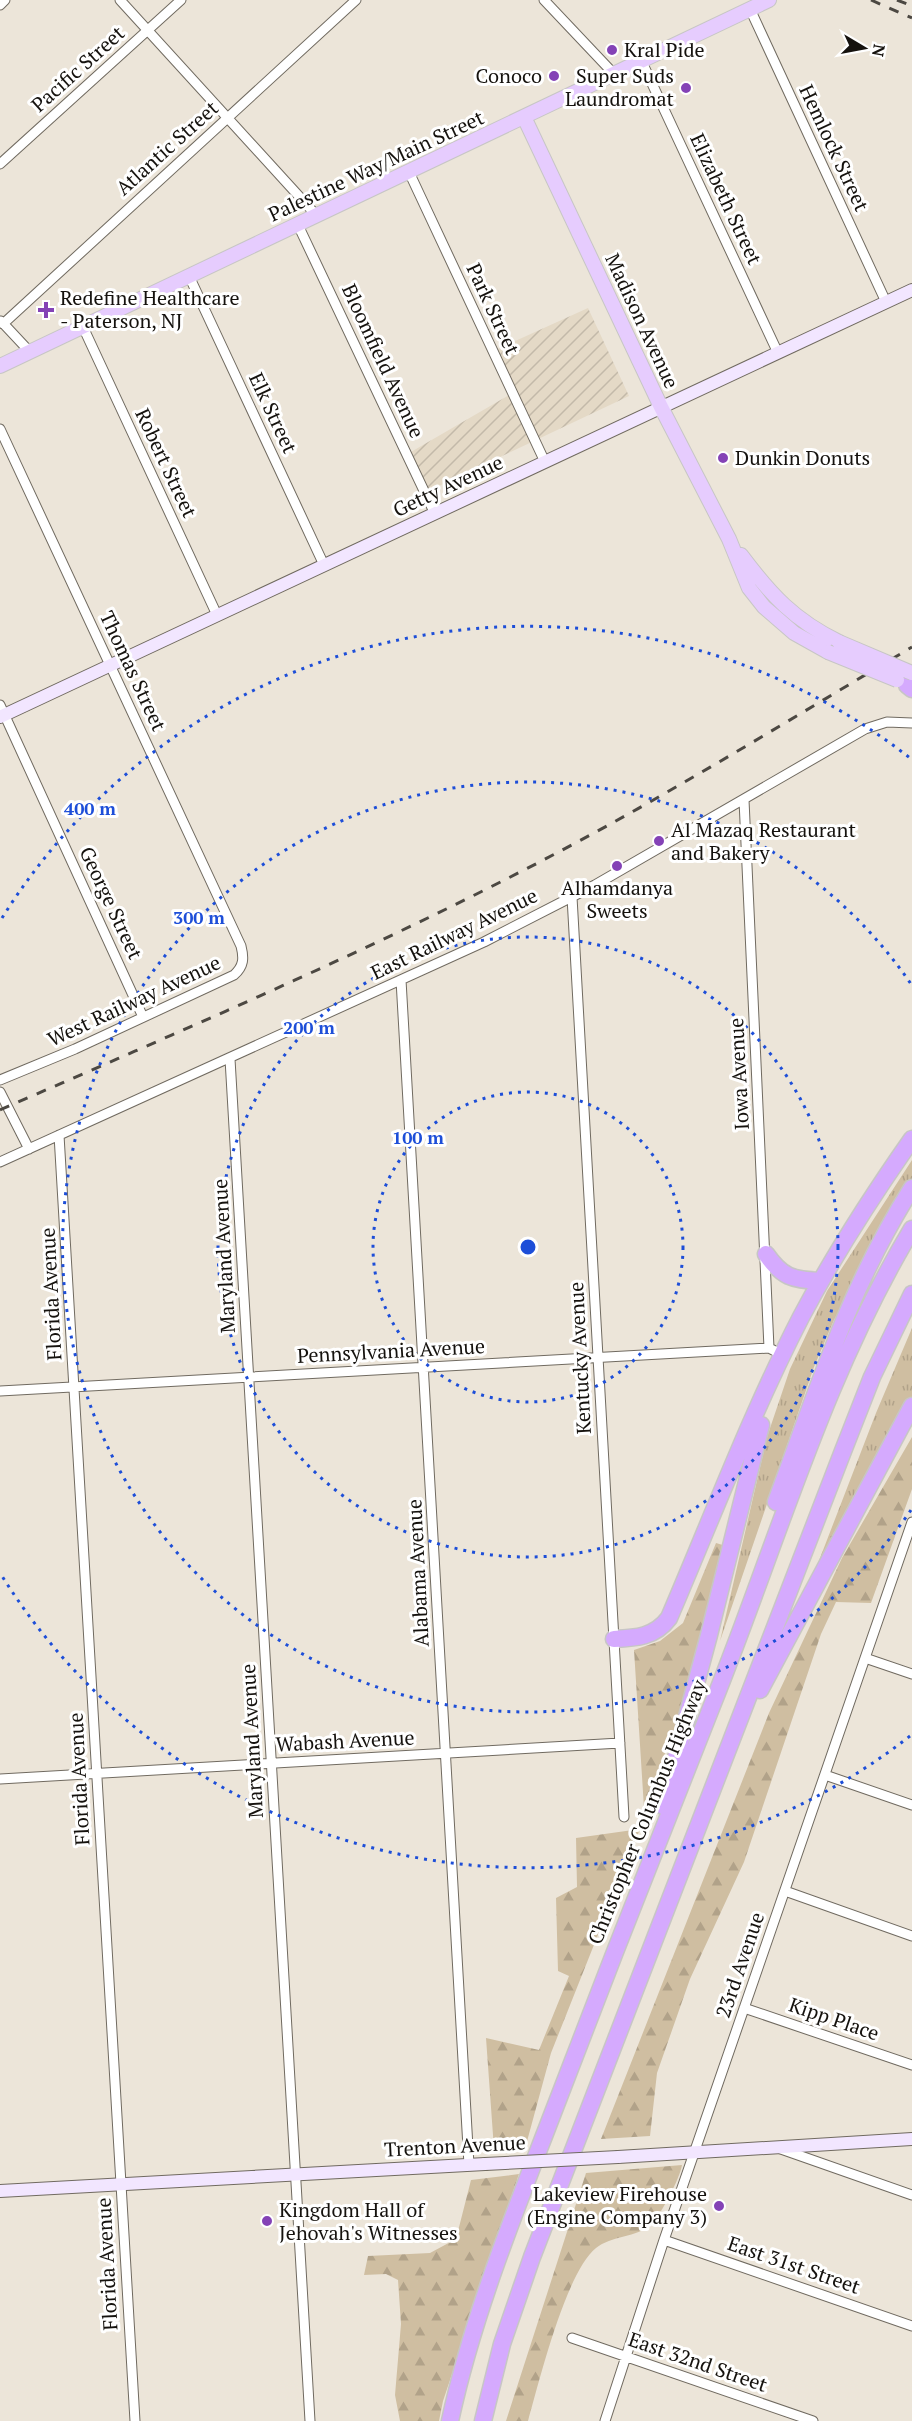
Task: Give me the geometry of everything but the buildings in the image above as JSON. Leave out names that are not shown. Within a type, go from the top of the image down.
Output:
[{"type":"highway","points":[[647,1868],[690,1696],[709,1635],[772,1377],[776,1351],[912,1139]]},
{"type":"highway","points":[[719,1688],[722,1649],[845,1315],[871,1259],[912,1188]]},
{"type":"highway","name":"Christopher Columbus Highway","points":[[450,2421],[464,2364],[498,2257],[838,1374],[866,1313],[912,1230]]},
{"type":"highway","points":[[766,1254],[778,1271],[793,1278],[821,1281]]},
{"type":"highway","points":[[483,2421],[502,2344],[532,2257],[872,1377],[912,1294]]},
{"type":"highway","points":[[614,1639],[635,1638],[650,1634],[657,1631],[669,1618],[772,1377]]},
{"type":"highway","points":[[722,1763],[912,1406]]},
{"type":"main road","name":"Palestine Way/Main Street","points":[[0,366],[769,0]]},
{"type":"main road","name":"Madison Avenue","points":[[525,117],[661,407],[729,539],[748,588],[764,607],[794,633],[834,647],[908,683]]},
{"type":"street","points":[[0,4],[5,0]]},
{"type":"street","points":[[120,0],[316,216]]},
{"type":"street","name":"Pacific Street","points":[[0,164],[181,0]]},
{"type":"street","name":"Atlantic Street","points":[[2,322],[356,0]]},
{"type":"street","points":[[544,0],[614,74]]},
{"type":"street","name":"Hemlock Street","points":[[750,9],[886,302]]},
{"type":"street","name":"Elizabeth Street","points":[[642,60],[778,353]]},
{"type":"street","name":"Park Street","points":[[409,172],[545,462]]},
{"type":"street","name":"Bloomfield Avenue","points":[[298,225],[435,514]]},
{"type":"street","name":"Elk Street","points":[[189,276],[324,565]]},
{"type":"street","name":"Getty Avenue","points":[[2,713],[111,665],[912,290]]},
{"type":"street","points":[[2,322],[30,352]]},
{"type":"street","name":"Robert Street","points":[[83,327],[217,615]]},
{"type":"street","name":"Thomas Street","points":[[0,429],[232,928]]},
{"type":"street","name":"George Street","points":[[2,713],[143,1017]]},
{"type":"street","name":"East Railway Avenue","points":[[0,1162],[402,980],[572,897],[865,729],[887,722],[912,723]]},
{"type":"street","name":"Iowa Avenue","points":[[744,800],[766,1254],[776,1351]]},
{"type":"street","name":"Kentucky Avenue","points":[[572,897],[624,1817]]},
{"type":"street","name":"West Railway Avenue","points":[[0,1080],[143,1017],[240,970],[243,955],[232,928]]},
{"type":"street","name":"Alabama Avenue","points":[[402,980],[469,2165]]},
{"type":"street","name":"Maryland Avenue","points":[[230,1059],[310,2421]]},
{"type":"street","points":[[0,1092],[28,1149]]},
{"type":"street","name":"Florida Avenue","points":[[59,1135],[135,2421]]},
{"type":"street","name":"Pennsylvania Avenue","points":[[0,1391],[425,1366],[776,1351]]},
{"type":"street","name":"23rd Avenue","points":[[605,2421],[628,2357],[664,2240],[744,2008],[865,1658],[908,1544],[912,1522]]},
{"type":"street","points":[[865,1658],[912,1674]]},
{"type":"street","name":"Wabash Avenue","points":[[0,1779],[620,1743]]},
{"type":"street","points":[[825,1775],[912,1805]]},
{"type":"street","points":[[785,1891],[912,1936]]},
{"type":"street","name":"Kipp Place","points":[[744,2008],[912,2065]]},
{"type":"street","name":"Trenton Avenue","points":[[0,2191],[912,2139]]},
{"type":"street","points":[[774,2147],[912,2195]]},
{"type":"street","name":"East 31st Street","points":[[664,2240],[912,2326]]},
{"type":"street","name":"East 32nd Street","points":[[572,2338],[813,2421]]},
{"type":"shaded area","points":[[588,308],[629,396],[420,495],[404,456],[511,394],[491,352]]},
{"type":"green space","points":[[912,1160],[912,1183],[834,1320],[814,1367],[720,1641],[767,1437],[790,1369],[827,1291]]},
{"type":"green space","points":[[912,1328],[912,1399],[815,1571],[876,1413]]},
{"type":"green space","points":[[912,1437],[912,1489],[871,1603],[836,1602],[821,1634],[744,1862],[690,1979],[657,2073],[650,2136],[601,2139],[769,1713],[842,1558]]},
{"type":"green space","points":[[716,1543],[726,1546],[685,1701],[644,1808],[634,1650],[660,1641],[683,1623]]},
{"type":"green space","points":[[640,1829],[551,2053],[526,2145],[494,2149],[486,2038],[539,2050],[569,1976],[558,1971],[556,1898],[577,1887],[576,1838]]},
{"type":"green space","points":[[682,2165],[670,2196],[651,2225],[639,2232],[602,2244],[585,2261],[564,2303],[546,2355],[528,2421],[506,2421],[586,2173]]},
{"type":"green space","points":[[519,2174],[443,2401],[439,2421],[400,2421],[395,2395],[401,2324],[398,2280],[386,2274],[364,2275],[368,2256],[430,2253],[456,2239],[471,2180]]},
{"type":"railway","points":[[871,0],[912,18]]},
{"type":"railway","points":[[897,0],[912,6]]},
{"type":"railway","points":[[0,1110],[395,934],[524,870],[671,790],[912,647]]},
{"type":"place","name":"Kral Pide","points":[[612,50]]},
{"type":"place","name":"Conoco","points":[[554,76]]},
{"type":"place","name":"Super Suds Laundromat","points":[[686,88]]},
{"type":"place","name":"Redefine Healthcare - Paterson, NJ","points":[[46,310]]},
{"type":"place","name":"Dunkin Donuts","points":[[723,458]]},
{"type":"place","name":"Al Mazaq Restaurant and Bakery","points":[[659,841]]},
{"type":"place","name":"Alhamdanya Sweets","points":[[617,866]]},
{"type":"place","name":"Lakeview Firehouse (Engine Company 3)","points":[[719,2206]]},
{"type":"place","name":"Kingdom Hall of Jehovah's Witnesses","points":[[267,2221]]}]
